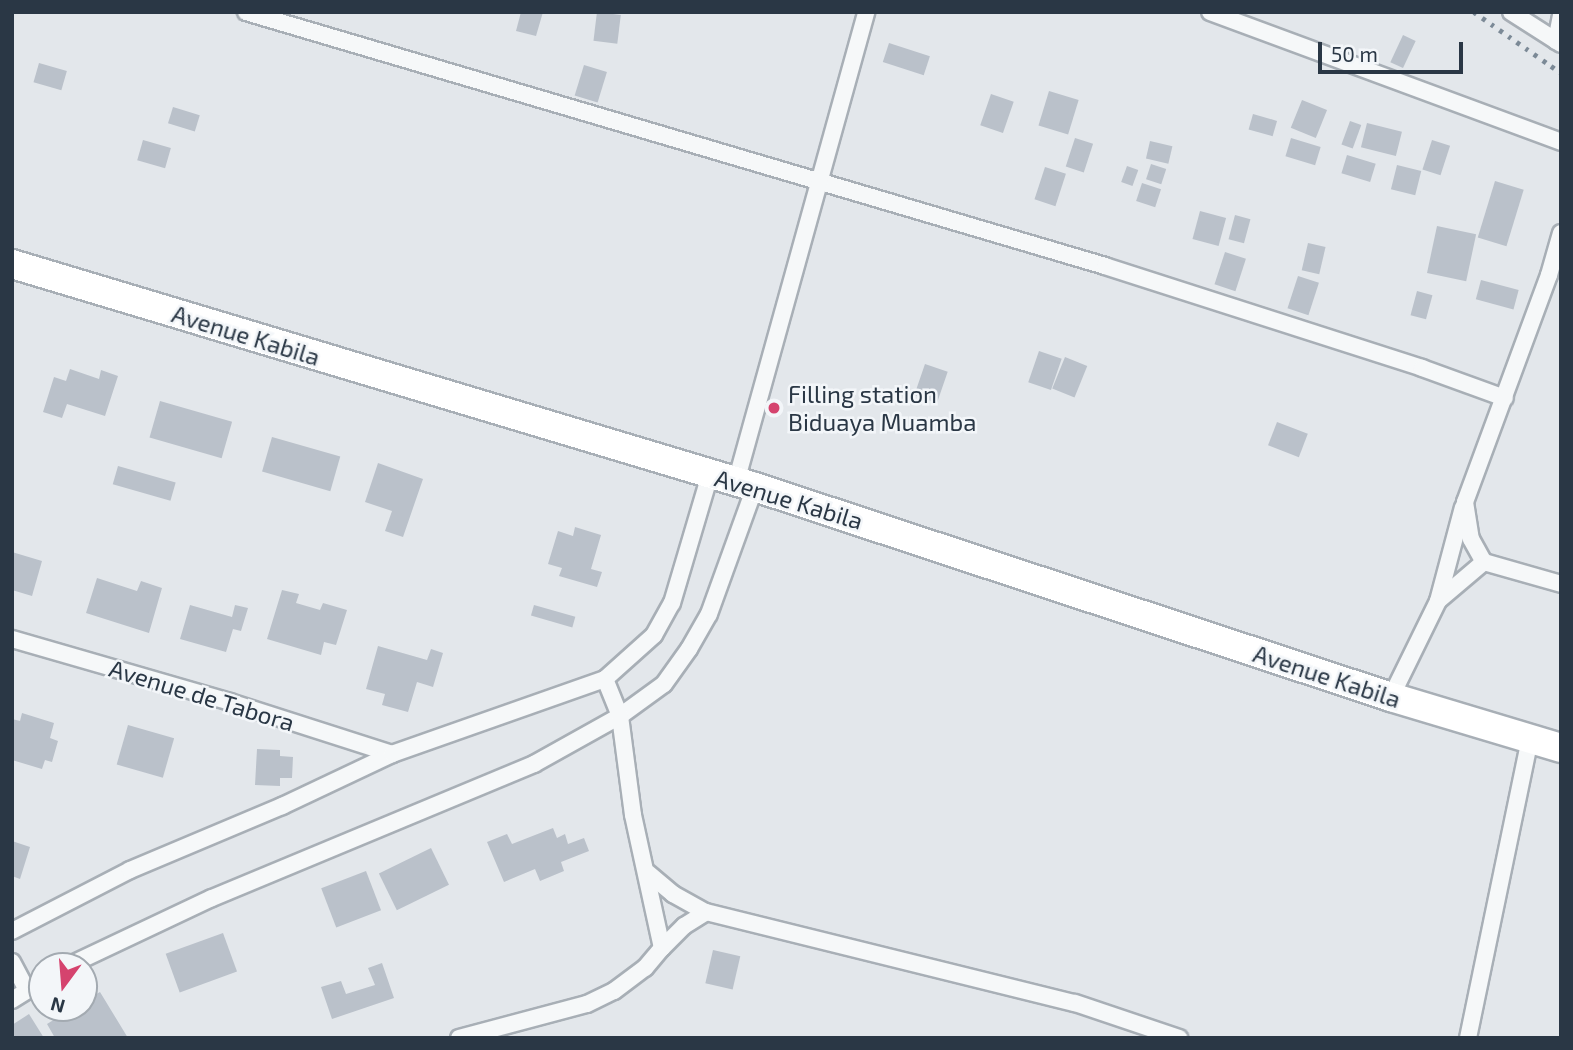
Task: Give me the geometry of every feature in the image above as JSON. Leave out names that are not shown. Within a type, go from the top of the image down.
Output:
[{"type":"highway","name":"Avenue Kabila","points":[[12,264],[734,481],[1391,697],[1561,748]]},
{"type":"street","points":[[246,12],[1105,266],[1422,368],[1505,398]]},
{"type":"street","points":[[98,952],[212,898],[534,764],[620,716],[664,684],[689,649],[714,601],[734,481],[866,12]]},
{"type":"street","points":[[1210,12],[1561,142]]},
{"type":"street","points":[[1511,12],[1558,43],[1561,15]]},
{"type":"street","points":[[1391,697],[1438,601],[1465,502],[1549,275],[1561,233]]},
{"type":"street","points":[[12,930],[130,870],[282,806],[392,754],[604,679],[654,635],[734,481]]},
{"type":"street","points":[[1465,502],[1471,539],[1484,562],[1561,584]]},
{"type":"street","points":[[1438,601],[1484,562]]},
{"type":"street","name":"Avenue de Tabora","points":[[12,639],[230,702],[392,754]]},
{"type":"street","points":[[604,679],[620,716],[625,766],[662,948]]},
{"type":"street","points":[[1468,1038],[1530,738]]},
{"type":"street","points":[[648,873],[689,905],[706,912],[1075,1003],[1179,1038]]},
{"type":"street","points":[[459,1038],[587,1004],[614,991],[645,968],[684,926],[706,912]]},
{"type":"street","points":[[12,962],[27,989],[12,1000]]},
{"type":"building","points":[[521,12],[543,12],[536,36],[516,31]]},
{"type":"building","points":[[597,12],[621,15],[617,44],[593,41]]},
{"type":"building","points":[[1403,35],[1416,41],[1403,68],[1390,62]]},
{"type":"building","points":[[889,43],[930,56],[924,75],[883,62]]},
{"type":"building","points":[[39,63],[67,71],[61,90],[33,82]]},
{"type":"building","points":[[584,65],[607,72],[598,103],[575,96]]},
{"type":"building","points":[[1049,91],[1079,100],[1068,134],[1038,125]]},
{"type":"building","points":[[991,94],[1014,102],[1003,133],[980,125]]},
{"type":"building","points":[[1302,100],[1327,110],[1316,138],[1291,128]]},
{"type":"building","points":[[173,107],[200,115],[195,131],[168,123]]},
{"type":"building","points":[[1253,114],[1277,121],[1273,136],[1249,129]]},
{"type":"building","points":[[1350,121],[1361,125],[1353,149],[1341,144]]},
{"type":"building","points":[[1367,123],[1402,132],[1396,156],[1361,147]]},
{"type":"building","points":[[1075,138],[1093,144],[1084,172],[1066,167]]},
{"type":"building","points":[[1291,138],[1321,147],[1315,165],[1285,156]]},
{"type":"building","points":[[143,140],[171,148],[165,168],[137,160]]},
{"type":"building","points":[[1432,140],[1450,146],[1440,175],[1422,169]]},
{"type":"building","points":[[1150,141],[1172,146],[1168,164],[1146,159]]},
{"type":"building","points":[[1347,155],[1376,164],[1370,182],[1341,173]]},
{"type":"building","points":[[1151,164],[1166,169],[1161,184],[1146,179]]},
{"type":"building","points":[[1397,165],[1421,171],[1415,195],[1391,189]]},
{"type":"building","points":[[1127,166],[1138,170],[1132,186],[1121,182]]},
{"type":"building","points":[[1045,167],[1066,174],[1055,206],[1034,199]]},
{"type":"building","points":[[1495,181],[1524,190],[1506,246],[1478,237]]},
{"type":"building","points":[[1142,183],[1161,189],[1155,207],[1136,201]]},
{"type":"building","points":[[1200,211],[1226,218],[1219,246],[1192,239]]},
{"type":"building","points":[[1235,215],[1250,219],[1244,243],[1229,239]]},
{"type":"building","points":[[1437,226],[1476,234],[1466,281],[1427,273]]},
{"type":"building","points":[[1308,243],[1326,247],[1319,274],[1302,270]]},
{"type":"building","points":[[1225,252],[1246,259],[1235,291],[1214,284]]},
{"type":"building","points":[[1298,276],[1319,283],[1308,315],[1287,308]]},
{"type":"building","points":[[1481,280],[1519,290],[1513,309],[1476,299]]},
{"type":"building","points":[[1417,291],[1432,295],[1426,319],[1411,315]]},
{"type":"building","points":[[1039,351],[1062,359],[1051,390],[1028,382]]},
{"type":"building","points":[[1065,357],[1087,366],[1075,398],[1052,389]]},
{"type":"building","points":[[925,364],[948,372],[937,403],[914,395]]},
{"type":"building","points":[[70,369],[99,379],[101,370],[118,376],[105,416],[67,404],[62,418],[43,412],[54,377],[66,381]]},
{"type":"building","points":[[160,401],[232,422],[222,458],[150,438]]},
{"type":"building","points":[[1277,422],[1308,434],[1299,457],[1268,445]]},
{"type":"building","points":[[272,437],[340,457],[330,491],[262,472]]},
{"type":"building","points":[[378,463],[423,479],[403,537],[385,531],[392,511],[365,502]]},
{"type":"building","points":[[118,466],[176,483],[170,501],[113,484]]},
{"type":"building","points":[[575,527],[601,535],[591,569],[602,572],[597,587],[559,576],[562,568],[548,564],[558,531],[573,536]]},
{"type":"building","points":[[12,552],[42,561],[32,596],[12,590]]},
{"type":"building","points":[[97,578],[137,591],[141,581],[162,588],[149,633],[86,613]]},
{"type":"building","points":[[282,590],[299,594],[296,603],[320,610],[323,603],[347,610],[336,645],[324,642],[321,655],[267,639]]},
{"type":"building","points":[[190,605],[232,617],[235,605],[248,608],[241,631],[233,629],[226,652],[180,639]]},
{"type":"building","points":[[534,605],[575,617],[572,627],[531,616]]},
{"type":"building","points":[[378,646],[427,660],[431,649],[443,653],[433,687],[417,682],[408,712],[382,705],[385,694],[366,689]]},
{"type":"building","points":[[22,713],[54,723],[50,738],[58,741],[52,762],[45,760],[42,769],[12,760],[12,719],[20,721]]},
{"type":"building","points":[[128,725],[174,738],[163,778],[117,764]]},
{"type":"building","points":[[257,749],[280,750],[280,756],[293,757],[292,778],[280,778],[280,786],[255,785]]},
{"type":"building","points":[[553,828],[557,838],[565,834],[568,844],[584,838],[589,851],[561,862],[564,871],[540,881],[535,869],[504,882],[487,842],[507,834],[512,844]]},
{"type":"building","points":[[12,841],[30,847],[20,879],[12,876]]},
{"type":"building","points":[[431,848],[449,885],[397,910],[379,873]]},
{"type":"building","points":[[366,871],[381,910],[336,927],[321,888]]},
{"type":"building","points":[[223,933],[237,972],[180,992],[166,954]]},
{"type":"building","points":[[713,950],[740,956],[733,989],[705,983]]},
{"type":"building","points":[[382,963],[394,998],[332,1019],[321,987],[341,981],[346,994],[375,985],[368,968]]},
{"type":"building","points":[[100,992],[128,1038],[55,1038],[47,1024],[50,1022],[98,1022]]},
{"type":"building","points":[[28,1015],[28,1022],[34,1022],[44,1038],[12,1038],[12,1025]]},
{"type":"railway","points":[[1474,12],[1561,73]]},
{"type":"place","name":"Filling station Biduaya Muamba","points":[[774,408]]}]
